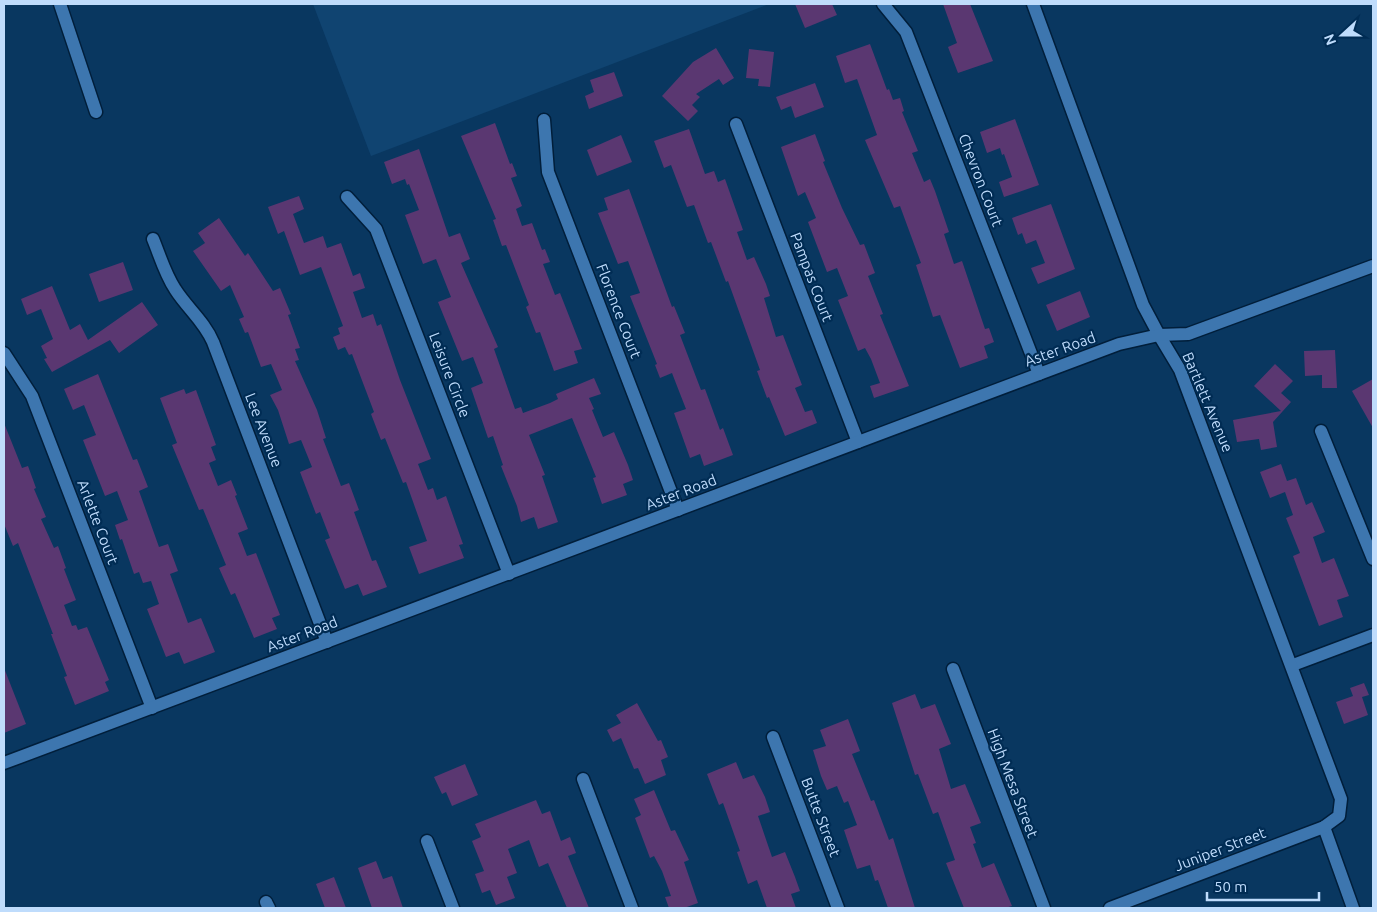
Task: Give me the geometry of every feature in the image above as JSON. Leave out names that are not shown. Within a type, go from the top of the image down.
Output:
[{"type":"street","points":[[60,4],[96,112]]},
{"type":"street","name":"Chevron Court","points":[[884,4],[906,32],[1039,374]]},
{"type":"street","name":"Bartlett Avenue","points":[[1033,4],[1144,305],[1180,370],[1293,664],[1342,799],[1339,816]]},
{"type":"street","name":"Florence Court","points":[[544,120],[548,172],[678,510]]},
{"type":"street","name":"Pampas Court","points":[[736,124],[858,442]]},
{"type":"street","name":"Leisure Circle","points":[[348,197],[376,228],[509,574]]},
{"type":"street","name":"Lee Avenue","points":[[153,239],[166,272],[176,290],[207,328],[327,642]]},
{"type":"street","name":"Aster Road","points":[[4,763],[1119,344],[1159,335],[1188,334],[1373,266]]},
{"type":"street","name":"Arlette Court","points":[[4,353],[32,396],[152,708]]},
{"type":"street","points":[[1321,431],[1339,469],[1373,560]]},
{"type":"street","points":[[1293,664],[1373,635]]},
{"type":"street","name":"High Mesa Street","points":[[953,669],[1044,908]]},
{"type":"street","name":"Butte Street","points":[[773,737],[838,908]]},
{"type":"street","points":[[583,780],[632,908]]},
{"type":"street","name":"Juniper Street","points":[[1110,908],[1324,827],[1339,816]]},
{"type":"street","points":[[1324,827],[1353,908]]},
{"type":"street","points":[[428,841],[453,908]]},
{"type":"shaded area","points":[[313,4],[769,4],[371,156]]},
{"type":"building","points":[[795,4],[832,4],[837,15],[805,28]]},
{"type":"building","points":[[943,4],[970,4],[993,61],[958,73],[948,47],[957,43]]},
{"type":"building","points":[[870,44],[887,90],[889,89],[893,100],[900,98],[904,111],[902,112],[918,151],[912,153],[924,182],[930,179],[935,191],[949,232],[944,234],[954,264],[962,261],[985,329],[989,328],[994,342],[984,346],[988,358],[960,368],[940,315],[933,317],[916,265],[921,263],[900,206],[894,208],[865,140],[877,135],[857,79],[845,83],[836,56]]},
{"type":"building","points":[[716,48],[734,78],[723,85],[719,79],[696,94],[700,97],[692,105],[698,111],[688,121],[662,96],[693,62]]},
{"type":"building","points":[[749,49],[774,52],[770,87],[758,86],[759,79],[746,78]]},
{"type":"building","points":[[614,72],[623,96],[589,109],[585,96],[594,92],[590,80]]},
{"type":"building","points":[[815,83],[824,107],[795,118],[791,106],[781,110],[776,97]]},
{"type":"building","points":[[1015,119],[1039,185],[1004,197],[999,182],[1012,177],[1004,154],[1002,155],[1000,148],[987,153],[980,132]]},
{"type":"building","points":[[495,123],[510,164],[512,163],[517,176],[511,178],[522,206],[516,209],[522,226],[532,223],[542,250],[545,249],[550,262],[543,264],[555,295],[560,293],[582,349],[574,351],[578,363],[554,371],[540,332],[536,333],[526,307],[529,305],[506,245],[502,246],[493,220],[496,219],[461,136]]},
{"type":"building","points":[[689,129],[705,174],[714,171],[718,182],[725,179],[743,230],[737,232],[747,260],[754,257],[766,284],[770,296],[764,298],[776,337],[783,335],[802,385],[795,388],[805,412],[812,410],[817,423],[785,436],[769,397],[767,398],[757,371],[760,370],[728,281],[726,282],[711,242],[708,243],[694,205],[687,207],[671,165],[664,168],[654,141]]},
{"type":"building","points":[[815,134],[825,161],[823,162],[842,208],[860,245],[864,244],[875,273],[868,276],[883,314],[880,315],[909,386],[874,398],[870,386],[880,383],[865,348],[858,351],[838,300],[848,296],[837,268],[827,272],[808,222],[816,218],[805,192],[798,196],[781,147]]},
{"type":"building","points":[[621,135],[632,162],[597,176],[587,150]]},
{"type":"building","points":[[419,149],[449,237],[460,233],[470,259],[461,263],[498,347],[494,349],[515,409],[521,407],[523,413],[550,403],[558,399],[556,394],[594,378],[601,394],[589,398],[594,409],[592,410],[603,437],[614,432],[628,465],[633,480],[623,484],[627,495],[602,504],[593,478],[596,477],[572,418],[529,435],[545,475],[542,476],[558,522],[538,529],[534,517],[521,522],[517,506],[501,466],[503,465],[493,436],[488,438],[471,388],[483,383],[473,357],[462,361],[438,302],[451,297],[436,259],[423,264],[405,215],[419,210],[409,184],[407,185],[405,179],[392,184],[384,162]]},
{"type":"building","points":[[629,189],[672,307],[674,306],[685,333],[680,335],[701,390],[705,389],[720,430],[723,428],[733,455],[704,466],[700,454],[690,458],[674,413],[686,409],[672,373],[660,378],[655,365],[657,364],[630,296],[640,293],[628,261],[618,264],[598,213],[608,210],[604,198]]},
{"type":"building","points":[[299,196],[304,209],[293,214],[304,243],[323,236],[327,248],[341,243],[353,276],[360,273],[365,288],[353,292],[362,318],[373,314],[377,326],[381,324],[400,380],[431,459],[418,464],[428,490],[433,488],[437,500],[446,496],[463,544],[459,545],[464,558],[419,574],[409,547],[427,541],[406,482],[403,483],[385,438],[381,440],[371,414],[374,412],[352,354],[349,355],[345,347],[338,350],[333,337],[340,334],[338,328],[343,326],[321,267],[300,275],[284,231],[278,234],[268,207]]},
{"type":"building","points":[[1051,204],[1075,269],[1038,284],[1031,268],[1045,263],[1036,240],[1026,244],[1022,233],[1018,235],[1012,218]]},
{"type":"building","points":[[219,218],[245,256],[248,253],[273,291],[280,288],[291,314],[288,315],[300,348],[295,349],[299,360],[295,361],[317,410],[326,438],[323,439],[341,486],[349,483],[359,510],[354,512],[372,561],[376,560],[387,587],[363,596],[358,584],[345,589],[325,540],[330,538],[320,512],[316,514],[300,472],[312,467],[301,440],[289,444],[278,410],[270,395],[282,390],[271,364],[261,367],[248,332],[245,333],[239,319],[244,317],[230,285],[221,291],[193,251],[205,243],[198,233]]},
{"type":"building","points":[[123,262],[133,290],[99,302],[89,274]]},
{"type":"building","points":[[52,286],[70,330],[80,324],[88,340],[142,302],[158,325],[119,353],[110,340],[52,372],[44,359],[47,358],[41,346],[53,339],[41,309],[27,315],[21,299]]},
{"type":"building","points":[[1080,291],[1090,317],[1057,331],[1046,305]]},
{"type":"building","points":[[1335,350],[1337,388],[1322,388],[1322,375],[1305,376],[1304,351]]},
{"type":"building","points":[[1275,364],[1293,381],[1281,393],[1291,402],[1273,422],[1277,447],[1261,450],[1259,439],[1237,442],[1233,420],[1281,411],[1254,386]]},
{"type":"building","points":[[98,374],[133,460],[137,459],[148,487],[139,491],[159,547],[168,544],[178,571],[170,574],[188,623],[201,618],[215,652],[184,664],[179,652],[166,657],[147,609],[159,604],[151,581],[143,583],[139,572],[134,574],[115,525],[128,520],[117,491],[105,496],[83,440],[96,435],[84,405],[73,410],[64,389]]},
{"type":"building","points":[[1373,379],[1373,428],[1352,391]]},
{"type":"building","points":[[184,389],[186,394],[196,390],[216,445],[211,447],[216,460],[209,463],[218,486],[231,480],[248,529],[238,533],[247,556],[256,553],[280,615],[272,618],[277,629],[254,638],[235,593],[231,595],[219,568],[226,565],[203,509],[199,510],[172,445],[177,443],[160,398]]},
{"type":"building","points":[[4,423],[22,468],[28,466],[36,488],[34,489],[46,517],[41,519],[54,548],[58,546],[66,568],[64,569],[76,600],[64,605],[72,626],[76,625],[78,630],[87,627],[109,680],[105,682],[109,691],[75,705],[64,677],[67,676],[51,634],[53,634],[18,543],[13,546],[4,524]]},
{"type":"building","points":[[1281,464],[1287,481],[1296,478],[1306,505],[1312,502],[1325,532],[1313,537],[1322,563],[1334,558],[1349,596],[1337,600],[1343,617],[1319,626],[1293,556],[1300,553],[1286,518],[1293,515],[1285,492],[1270,498],[1260,472]]},
{"type":"building","points":[[4,668],[26,724],[4,733]]},
{"type":"building","points":[[1364,683],[1369,695],[1362,697],[1368,715],[1344,724],[1336,702],[1353,696],[1350,688]]},
{"type":"building","points":[[915,694],[921,709],[935,704],[951,744],[939,749],[951,789],[965,784],[981,823],[970,827],[976,843],[973,844],[982,868],[994,863],[1012,906],[1005,908],[964,908],[946,863],[955,860],[938,812],[933,814],[918,774],[915,775],[892,703]]},
{"type":"building","points":[[637,703],[658,741],[661,740],[668,757],[661,760],[666,775],[645,784],[638,768],[634,769],[621,738],[613,742],[607,730],[621,723],[616,715]]},
{"type":"building","points":[[848,719],[860,751],[852,754],[871,801],[874,800],[889,840],[893,838],[915,908],[888,908],[878,880],[875,881],[870,865],[857,869],[844,830],[857,825],[848,801],[844,803],[837,786],[827,790],[821,776],[813,750],[826,746],[820,730]]},
{"type":"building","points":[[736,762],[743,779],[754,775],[765,797],[770,812],[758,816],[772,857],[785,852],[800,891],[791,894],[796,908],[767,908],[757,880],[748,884],[737,852],[740,851],[723,803],[719,805],[707,774]]},
{"type":"building","points":[[465,764],[478,795],[452,806],[446,792],[442,794],[434,777]]},
{"type":"building","points":[[654,790],[671,831],[675,830],[689,860],[684,862],[698,903],[684,908],[669,908],[665,897],[671,896],[662,871],[654,856],[650,858],[635,818],[641,815],[634,799]]},
{"type":"building","points":[[536,800],[542,814],[550,811],[561,841],[570,837],[576,853],[568,856],[589,908],[567,908],[548,863],[539,867],[529,840],[508,849],[517,873],[507,877],[515,898],[496,905],[490,890],[482,893],[475,874],[484,871],[472,841],[481,837],[475,824]]},
{"type":"building","points":[[376,861],[383,879],[392,876],[403,908],[372,908],[358,868]]},
{"type":"building","points":[[334,877],[346,908],[325,908],[316,884]]}]
